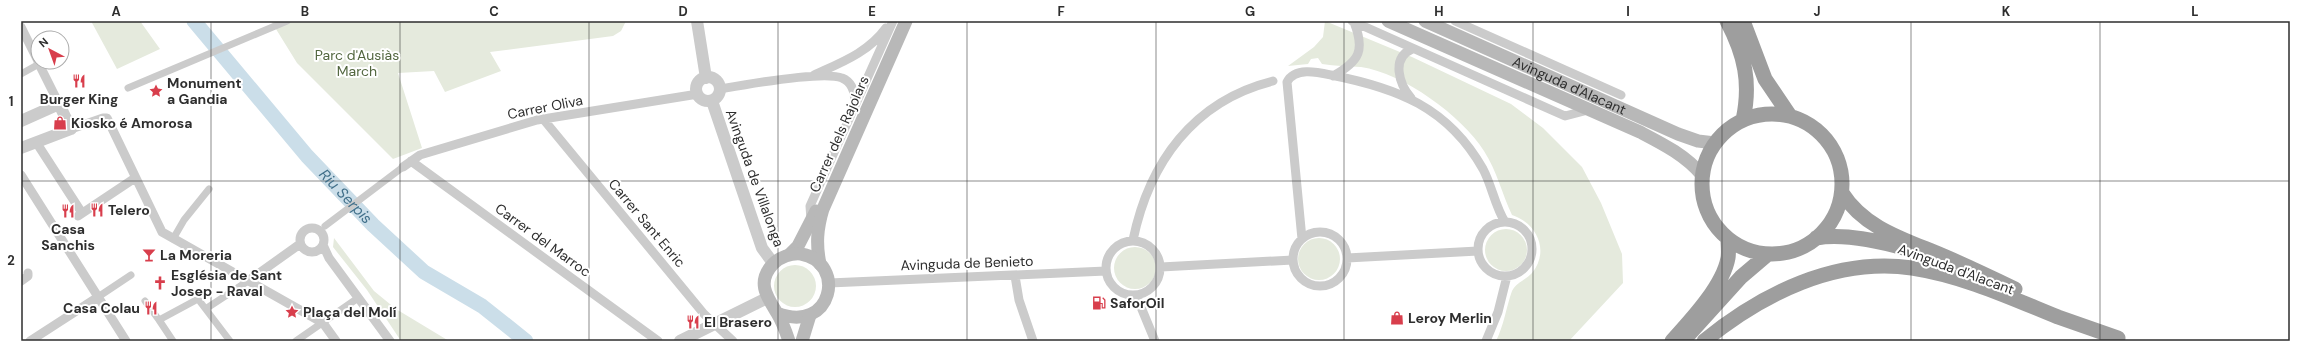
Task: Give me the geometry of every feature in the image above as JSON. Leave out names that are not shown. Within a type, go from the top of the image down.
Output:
[{"type":"highway","points":[[1727,21],[1740,50],[1747,76],[1748,97],[1743,120]]},
{"type":"highway","points":[[1743,21],[1765,79],[1790,116]]},
{"type":"highway","points":[[1774,114],[1790,116],[1810,126],[1827,141],[1838,161],[1842,193],[1838,209],[1816,238],[1798,248],[1768,254],[1740,246],[1728,239],[1716,226],[1707,210],[1702,193],[1702,175],[1707,158],[1715,143],[1728,130],[1743,120],[1758,115],[1774,114]]},
{"type":"highway","name":"Avinguda d'Alacant","points":[[1842,193],[1848,203],[1863,217],[1879,228],[2068,312],[2122,339]]},
{"type":"highway","name":"Avinguda d'Alacant","points":[[1816,238],[1830,235],[1847,237],[1926,255],[2068,312]]},
{"type":"highway","points":[[1672,341],[1707,299],[1721,276],[1728,258],[1728,239]]},
{"type":"highway","points":[[1683,341],[1741,277],[1768,254]]},
{"type":"highway","points":[[1704,341],[1758,301],[1790,286],[1813,278],[1872,267],[1912,268],[1964,281],[2122,339]]},
{"type":"main road","name":"Carrer dels Rajolars","points":[[790,254],[798,246],[811,223],[899,21]]},
{"type":"main road","name":"Carrer dels Rajolars","points":[[820,264],[817,240],[818,225],[823,209],[906,21]]},
{"type":"main road","name":"Avinguda d'Alacant","points":[[1388,21],[1640,132],[1675,150],[1690,161],[1702,175]]},
{"type":"main road","name":"Avinguda d'Alacant","points":[[1425,21],[1678,134],[1698,141],[1715,143]]},
{"type":"main road","points":[[777,313],[797,318],[810,315],[822,305],[826,297],[829,283],[820,264],[806,255],[790,254],[773,263],[765,278],[764,288],[767,298],[777,313],[789,341]]},
{"type":"main road","points":[[802,341],[810,315]]},
{"type":"street","points":[[128,88],[287,21]]},
{"type":"street","points":[[697,21],[706,78]]},
{"type":"street","points":[[810,77],[844,62],[864,50],[877,40],[892,21]]},
{"type":"street","points":[[811,223],[810,206],[892,21]]},
{"type":"street","name":"Avinguda d'Alacant","points":[[1353,21],[1412,50],[1565,116],[1588,110]]},
{"type":"street","name":"Avinguda d'Alacant","points":[[1333,76],[1347,67],[1359,53],[1360,38],[1353,21]]},
{"type":"street","name":"Avinguda d'Alacant","points":[[1455,21],[1621,95]]},
{"type":"street","points":[[21,27],[30,44]]},
{"type":"street","points":[[1412,50],[1403,55],[1399,67],[1404,90],[1411,98],[1438,118],[1464,143],[1482,169],[1506,222]]},
{"type":"street","points":[[21,74],[30,68]]},
{"type":"street","points":[[43,70],[71,129]]},
{"type":"street","points":[[1302,239],[1288,82],[1291,76],[1296,73],[1318,72],[1366,82],[1411,98]]},
{"type":"street","points":[[720,88],[810,77],[842,78],[853,89],[855,104]]},
{"type":"street","points":[[706,78],[716,81],[720,88]]},
{"type":"street","points":[[706,78],[697,85],[698,94],[705,101],[712,100],[717,96],[720,88]]},
{"type":"street","points":[[1133,240],[1151,182],[1166,156],[1183,134],[1201,117],[1225,100],[1249,88],[1273,81]]},
{"type":"street","name":"Carrer Oliva","points":[[407,164],[420,155],[470,139],[544,120],[698,94]]},
{"type":"street","name":"Avinguda de Villalonga","points":[[712,100],[762,248],[773,263]]},
{"type":"street","points":[[21,121],[59,104]]},
{"type":"street","points":[[21,148],[71,129],[107,118],[158,227],[173,239],[323,323],[336,341]]},
{"type":"street","name":"Carrer Sant Enric","points":[[544,120],[714,323],[733,341]]},
{"type":"street","points":[[36,142],[80,215],[135,178]]},
{"type":"street","points":[[207,308],[300,244],[301,234],[306,229],[323,229],[407,164]]},
{"type":"street","name":"Carrer del Marroc","points":[[407,164],[658,341]]},
{"type":"street","points":[[21,175],[126,341]]},
{"type":"street","points":[[173,239],[184,220],[209,189]]},
{"type":"street","points":[[1506,222],[1518,225],[1524,230],[1529,236],[1532,251],[1525,267],[1514,274],[1507,276],[1498,275],[1485,266],[1478,251],[1482,235],[1495,224],[1506,222]]},
{"type":"street","points":[[323,229],[323,245],[329,258],[390,341]]},
{"type":"street","points":[[1327,232],[1342,242],[1347,258],[1343,273],[1338,279],[1323,286],[1308,283],[1301,278],[1294,267],[1293,260],[1294,252],[1302,239],[1312,233],[1327,232]]},
{"type":"street","points":[[1133,240],[1145,243],[1155,251],[1161,267],[1157,282],[1144,293],[1136,295],[1122,293],[1116,289],[1108,278],[1106,262],[1113,250],[1124,242],[1133,240]]},
{"type":"street","points":[[300,244],[308,252],[315,252],[329,258]]},
{"type":"street","points":[[315,252],[323,245]]},
{"type":"street","points":[[1347,258],[1478,251]]},
{"type":"street","points":[[1161,267],[1293,260]]},
{"type":"street","name":"Avinguda de Benieto","points":[[829,283],[1106,271]]},
{"type":"street","points":[[21,281],[28,276],[28,273]]},
{"type":"street","points":[[30,341],[44,337],[98,297],[131,275]]},
{"type":"street","points":[[1015,276],[1019,300],[1033,341]]},
{"type":"street","points":[[1486,341],[1498,312],[1507,276]]},
{"type":"street","points":[[1136,295],[1155,341]]},
{"type":"street","points":[[296,341],[358,298]]},
{"type":"street","points":[[680,341],[767,298]]},
{"type":"street","points":[[159,320],[198,299],[207,308],[230,341]]},
{"type":"street","points":[[145,301],[173,341]]},
{"type":"green space","points":[[91,21],[140,21],[160,49],[117,69]]},
{"type":"green space","name":"Parc d'Ausiàs March","points":[[271,21],[626,21],[621,31],[613,36],[490,52],[501,71],[445,92],[434,71],[398,73],[422,148],[393,159],[297,63]]},
{"type":"green space","points":[[1325,21],[1412,57],[1511,104],[1543,128],[1582,167],[1601,203],[1622,254],[1623,283],[1569,341],[1496,341],[1512,291],[1516,285],[1532,273],[1537,265],[1540,256],[1540,247],[1534,231],[1528,224],[1512,215],[1489,159],[1474,138],[1461,124],[1430,98],[1395,78],[1361,67],[1322,64],[1318,58],[1311,59],[1308,64],[1288,66],[1314,47],[1323,37]]},
{"type":"green space","points":[[1502,229],[1510,229],[1518,232],[1524,238],[1527,250],[1524,262],[1518,268],[1510,271],[1502,271],[1494,268],[1488,262],[1485,254],[1485,246],[1488,238],[1494,232]]},
{"type":"green space","points":[[334,238],[374,291],[396,309],[449,341],[401,341],[367,290],[333,247]]},
{"type":"green space","points":[[1319,238],[1334,244],[1340,259],[1334,274],[1319,280],[1304,274],[1298,259],[1304,244]]},
{"type":"green space","points":[[1135,247],[1150,253],[1156,268],[1150,283],[1135,289],[1120,283],[1114,268],[1120,253]]},
{"type":"green space","points":[[791,265],[799,265],[807,268],[813,274],[816,286],[813,298],[807,304],[799,307],[791,307],[783,304],[777,298],[774,290],[774,282],[777,274],[783,268]]},
{"type":"waterway","name":"Riu Serpis","points":[[194,21],[307,156],[373,225],[424,272],[482,306],[526,341]]},
{"type":"place","name":"Burger King","points":[[79,81]]},
{"type":"place","name":"Monument a Gandia","points":[[156,91]]},
{"type":"place","name":"Kiosko é Amorosa","points":[[60,123]]},
{"type":"place","name":"Telero","points":[[97,210]]},
{"type":"place","name":"Casa Sanchis","points":[[68,211]]},
{"type":"place","name":"La Moreria","points":[[149,255]]},
{"type":"place","name":"Església de Sant Josep - Raval","points":[[160,283]]},
{"type":"place","name":"SaforOil","points":[[1099,303]]},
{"type":"place","name":"Casa Colau","points":[[151,308]]},
{"type":"place","name":"Plaça del Molí","points":[[292,312]]},
{"type":"place","name":"Leroy Merlin","points":[[1397,318]]},
{"type":"place","name":"El Brasero","points":[[693,322]]}]
